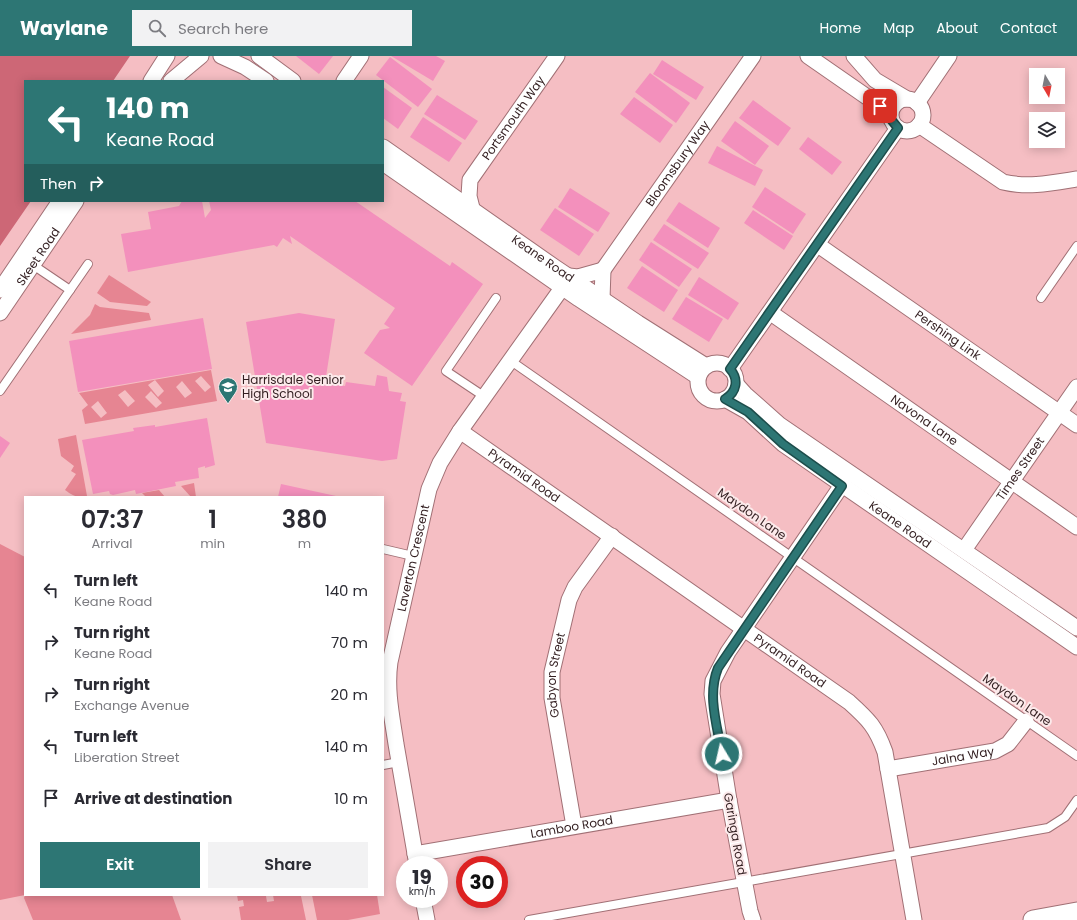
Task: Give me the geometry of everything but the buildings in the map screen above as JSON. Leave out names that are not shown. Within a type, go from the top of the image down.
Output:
[{"type":"street","points":[[152,80],[167,56]]},
{"type":"street","points":[[172,80],[201,56]]},
{"type":"street","points":[[221,56],[245,67],[264,80]]},
{"type":"street","points":[[345,80],[361,56]]},
{"type":"street","name":"Portsmouth Way","points":[[470,180],[557,56]]},
{"type":"street","name":"Bloomsbury Way","points":[[603,270],[753,56]]},
{"type":"street","points":[[808,56],[880,106],[895,124],[908,131],[919,125],[923,114],[912,101],[875,80],[854,56]]},
{"type":"street","points":[[702,371],[720,363],[730,369],[818,245],[895,124],[893,106],[898,102],[912,101],[949,56]]},
{"type":"street","points":[[266,58],[292,80]]},
{"type":"street","points":[[919,125],[1003,182],[1018,185],[1033,185],[1077,179]]},
{"type":"street","name":"Keane Road","points":[[384,148],[472,208],[565,282],[602,299],[702,371]]},
{"type":"street","name":"Keane Road","points":[[384,164],[448,210],[565,282],[702,371]]},
{"type":"street","points":[[442,187],[451,187],[470,180],[469,196],[472,208]]},
{"type":"street","name":"Skeet Road","points":[[0,290],[59,202]]},
{"type":"street","name":"Skeet Road","points":[[0,313],[75,202]]},
{"type":"street","name":"Pershing Link","points":[[818,245],[1077,425]]},
{"type":"street","points":[[565,282],[603,270],[602,299]]},
{"type":"street","name":"Laverton Crescent","points":[[415,856],[386,678],[432,480],[440,463],[460,431],[511,361],[565,282]]},
{"type":"street","name":"Navona Lane","points":[[771,313],[1077,527]]},
{"type":"street","name":"Keane Road","points":[[730,369],[735,377],[736,384],[780,425],[1077,628]]},
{"type":"street","name":"Keane Road","points":[[702,371],[698,389],[706,398],[717,401],[725,399],[748,412],[783,444],[1077,647]]},
{"type":"street","points":[[725,399],[731,394],[736,384]]},
{"type":"street","name":"Times Street","points":[[964,550],[1058,412],[1077,387]]},
{"type":"street","name":"Pyramid Road","points":[[460,431],[849,702],[867,718],[877,732],[885,752],[914,920]]},
{"type":"street","name":"Garinga Road","points":[[750,917],[712,694],[713,681],[718,668],[842,486]]},
{"type":"street","name":"Gabyon Street","points":[[574,826],[552,698],[552,672],[569,600],[575,587],[612,536]]},
{"type":"street","name":"Jalna Way","points":[[888,769],[995,751],[1008,744],[1026,721]]},
{"type":"street","name":"Lamboo Road","points":[[435,856],[574,826],[729,800]]},
{"type":"street","points":[[425,908],[427,920]]},
{"type":"street","points":[[1033,920],[1077,912]]},
{"type":"lane","points":[[1041,298],[1077,246]]},
{"type":"lane","points":[[0,391],[88,264]]},
{"type":"lane","points":[[33,265],[70,290]]},
{"type":"lane","points":[[485,397],[446,371],[496,298]]},
{"type":"lane","name":"Maydon Lane","points":[[511,361],[793,556],[1077,756]]},
{"type":"lane","points":[[384,549],[414,556]]},
{"type":"lane","points":[[384,765],[399,762]]},
{"type":"lane","points":[[529,920],[1048,828],[1065,817],[1077,800]]},
{"type":"shaded area","points":[[0,56],[130,56],[114,80],[24,80],[24,202],[30,202],[0,246]]},
{"type":"shaded area","points":[[109,275],[151,302],[147,306],[110,302],[97,293]]},
{"type":"shaded area","points":[[95,304],[100,307],[149,313],[151,320],[71,334],[90,315]]},
{"type":"shaded area","points":[[211,370],[217,401],[85,424],[82,410],[88,405],[79,393]],"holes":[[[201,376],[211,387],[205,392],[195,381]],[[155,380],[164,391],[158,397],[148,385]],[[182,381],[192,393],[185,398],[176,387]],[[125,390],[135,401],[128,407],[118,395]],[[151,391],[162,403],[156,408],[145,397]],[[98,401],[107,413],[101,418],[91,407]]]},
{"type":"shaded area","points":[[76,435],[87,496],[75,496],[65,490],[76,474],[71,471],[74,466],[61,456],[58,439]]},
{"type":"shaded area","points":[[194,483],[196,496],[190,496],[181,486]]},
{"type":"shaded area","points":[[159,490],[164,496],[145,496],[142,493]]},
{"type":"shaded area","points":[[0,544],[24,556],[24,895],[0,900]]},
{"type":"shaded area","points":[[25,896],[172,896],[181,920],[33,920],[24,898]]},
{"type":"shaded area","points":[[237,896],[266,896],[267,902],[274,901],[273,896],[301,896],[306,920],[241,920],[239,907],[244,906],[243,900],[238,901]]},
{"type":"shaded area","points":[[312,896],[377,896],[380,914],[348,920],[317,920]]},
{"type":"place","name":"Harrisdale Senior High School","points":[[228,404]]},
{"type":"route","points":[[722,754],[712,694],[713,681],[718,668],[842,486],[783,444],[748,412],[725,399],[731,394],[736,384],[734,373],[730,369],[771,313],[898,128],[880,106]]}]
